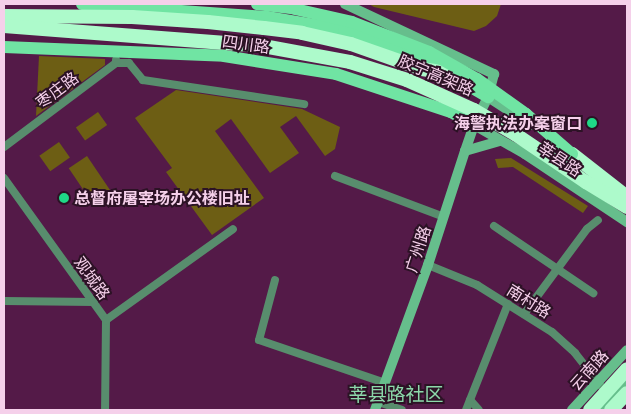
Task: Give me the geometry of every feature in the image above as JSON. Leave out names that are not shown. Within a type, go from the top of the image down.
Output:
[{"type":"highway","points":[[4,16],[132,17],[264,28],[302,33],[351,44],[422,69],[447,73]]},
{"type":"highway","name":"胶宁高架路","points":[[4,26],[284,48],[350,62],[407,80],[474,110],[515,134],[627,207]]},
{"type":"highway","points":[[572,154],[627,197]]},
{"type":"highway","points":[[590,410],[627,368]]},
{"type":"highway","points":[[611,404],[627,393]]},
{"type":"main road","name":"四川路","points":[[92,4],[267,16],[344,30],[395,48],[447,73],[488,96]]},
{"type":"main road","points":[[257,4],[295,9],[352,22],[422,49],[468,73],[509,101],[572,154]]},
{"type":"main road","name":"四川路","points":[[4,47],[116,57],[224,56],[336,74],[451,112],[474,125]]},
{"type":"street","name":"广州路","points":[[345,4],[494,74],[488,96],[474,125],[428,265],[377,406]]},
{"type":"street","points":[[116,57],[129,63],[143,80],[304,104]]},
{"type":"street","name":"枣庄路","points":[[4,147],[116,57]]},
{"type":"street","name":"莘县路","points":[[488,96],[627,190]]},
{"type":"street","name":"莘县路","points":[[474,125],[627,222]]},
{"type":"street","points":[[465,151],[501,141]]},
{"type":"street","points":[[335,176],[444,216]]},
{"type":"street","name":"观城路","points":[[4,178],[106,320],[105,410]]},
{"type":"street","points":[[524,314],[587,229],[598,220]]},
{"type":"street","points":[[494,226],[593,294]]},
{"type":"street","points":[[106,320],[233,229]]},
{"type":"street","name":"南村路","points":[[428,265],[477,285],[552,332],[575,353],[598,382],[611,404]]},
{"type":"street","points":[[275,280],[259,340],[385,383]]},
{"type":"street","points":[[4,301],[94,302]]},
{"type":"street","points":[[466,410],[508,304]]},
{"type":"street","name":"云南路","points":[[572,410],[627,350]]},
{"type":"street","points":[[600,410],[611,404],[627,380]]},
{"type":"street","points":[[470,400],[479,410]]},
{"type":"street","points":[[377,406],[402,410]]},
{"type":"shaded area","points":[[369,4],[501,4],[497,16],[486,26],[474,31],[374,7]]},
{"type":"shaded area","points":[[39,56],[105,59],[105,65],[36,116]]},
{"type":"shaded area","points":[[176,90],[302,109],[340,127],[335,149],[325,156],[296,116],[280,127],[299,153],[270,173],[231,119],[215,131],[264,198],[212,235],[166,172],[172,168],[135,118]]},
{"type":"shaded area","points":[[98,112],[107,125],[85,141],[76,127]]},
{"type":"shaded area","points":[[59,142],[70,158],[50,171],[39,156]]},
{"type":"shaded area","points":[[87,156],[110,191],[92,203],[69,168]]},
{"type":"shaded area","points":[[511,158],[588,206],[583,213],[513,167],[498,168],[495,159]]},
{"type":"place","name":"海警执法办案窗口","points":[[592,123]]},
{"type":"place","name":"总督府屠宰场办公楼旧址","points":[[64,198]]},
{"type":"district","name":"莘县路社区","points":[[396,394]]}]
